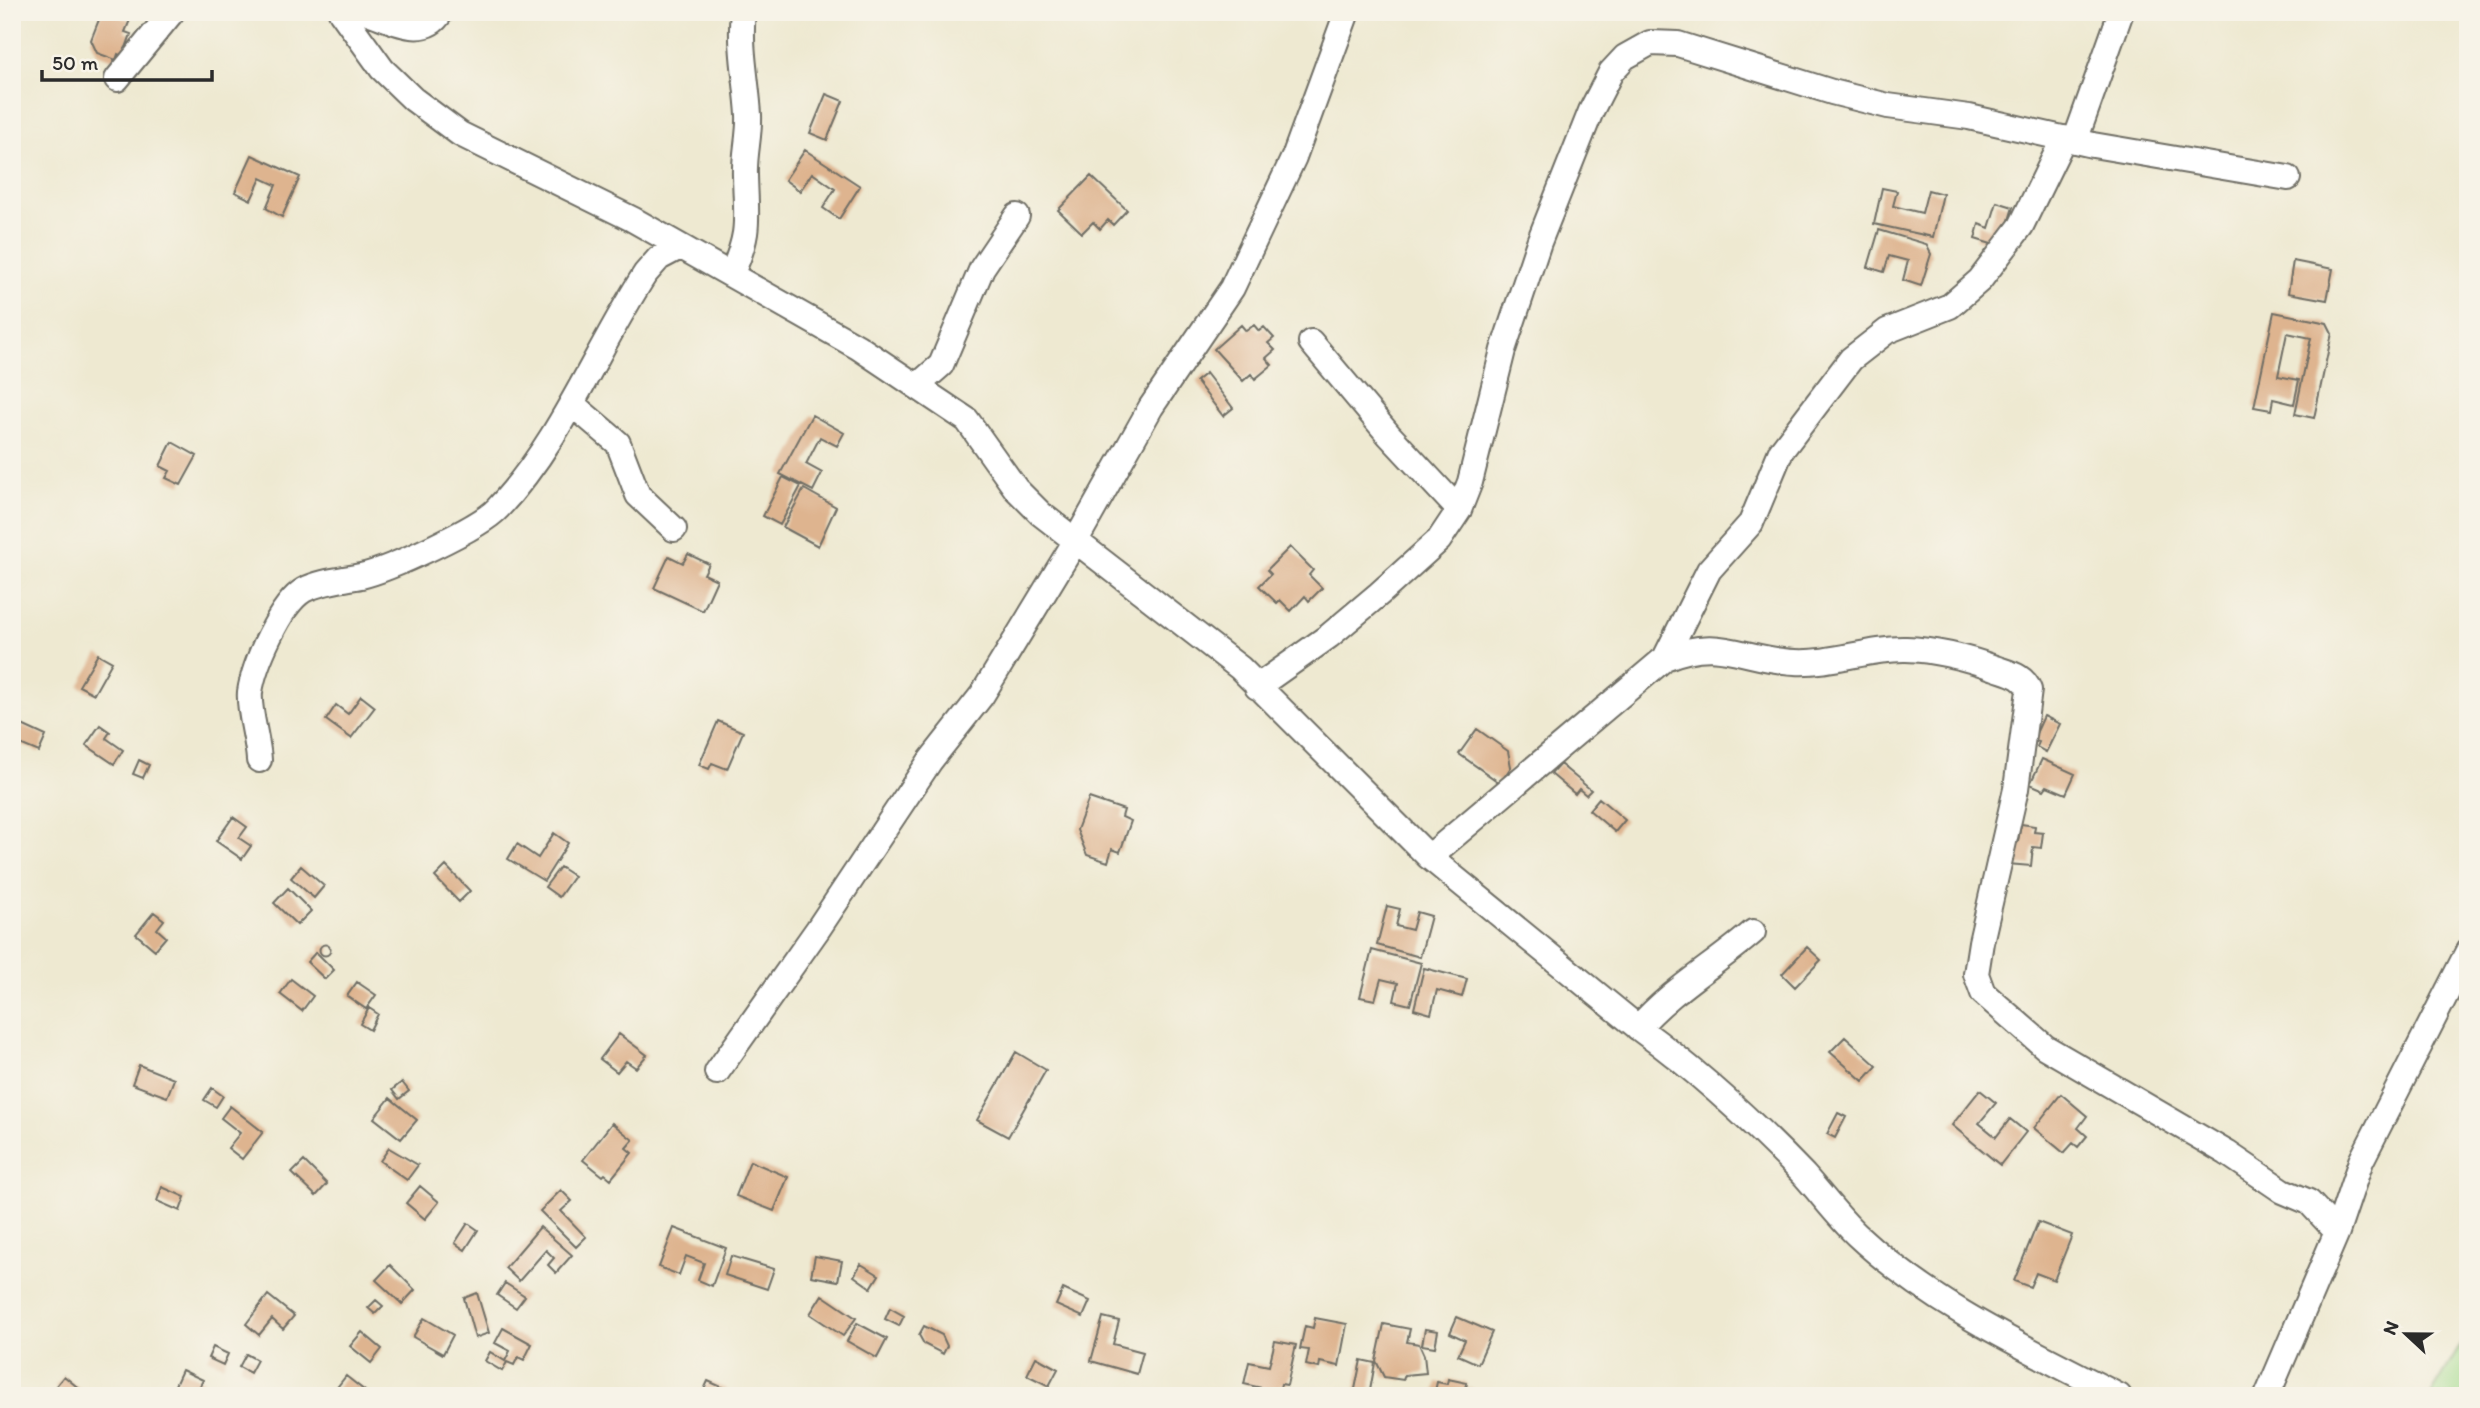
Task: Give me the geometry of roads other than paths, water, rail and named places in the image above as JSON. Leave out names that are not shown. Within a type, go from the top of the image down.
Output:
[{"type":"street","points":[[117,79],[173,12]]},
{"type":"street","points":[[341,12],[382,69],[413,99],[460,134],[632,219],[858,347],[967,420],[1016,489],[1075,542],[1240,668],[1429,857],[1675,1055],[1802,1174],[1857,1235],[1932,1295],[2009,1342],[2119,1396]]},
{"type":"street","points":[[368,12],[414,28],[425,27],[441,12]]},
{"type":"street","points":[[731,275],[741,253],[749,223],[744,171],[749,117],[741,39],[743,12]]},
{"type":"street","points":[[717,1072],[818,929],[930,761],[982,695],[1075,542],[1151,407],[1232,288],[1294,157],[1347,12]]},
{"type":"street","points":[[1665,658],[1709,570],[1751,523],[1781,451],[1851,359],[1887,331],[1950,306],[1980,280],[2021,226],[2069,140],[2121,12]]},
{"type":"street","points":[[1257,687],[1329,636],[1379,594],[1439,540],[1460,510],[1470,482],[1503,350],[1539,242],[1591,111],[1611,72],[1625,57],[1650,43],[1678,44],[1866,101],[1969,117],[2069,140],[2288,178]]},
{"type":"street","points":[[917,386],[941,365],[982,268],[1017,216]]},
{"type":"street","points":[[259,760],[258,736],[250,695],[254,675],[291,600],[317,586],[385,567],[485,520],[528,470],[572,404],[645,274],[659,258],[678,247]]},
{"type":"street","points":[[1311,342],[1390,435],[1460,510]]},
{"type":"street","points":[[572,404],[618,443],[638,495],[674,529]]},
{"type":"street","points":[[1429,857],[1665,658],[1687,649],[1716,646],[1795,662],[1905,649],[1970,659],[2018,676],[2027,683],[2029,690],[2016,789],[1980,942],[1976,974],[1983,993],[2045,1047],[2227,1153],[2283,1191],[2309,1202],[2337,1232]]},
{"type":"street","points":[[1639,1028],[1674,992],[1714,966],[1753,932]]},
{"type":"street","points":[[2267,1396],[2337,1232],[2361,1161],[2468,951]]}]
